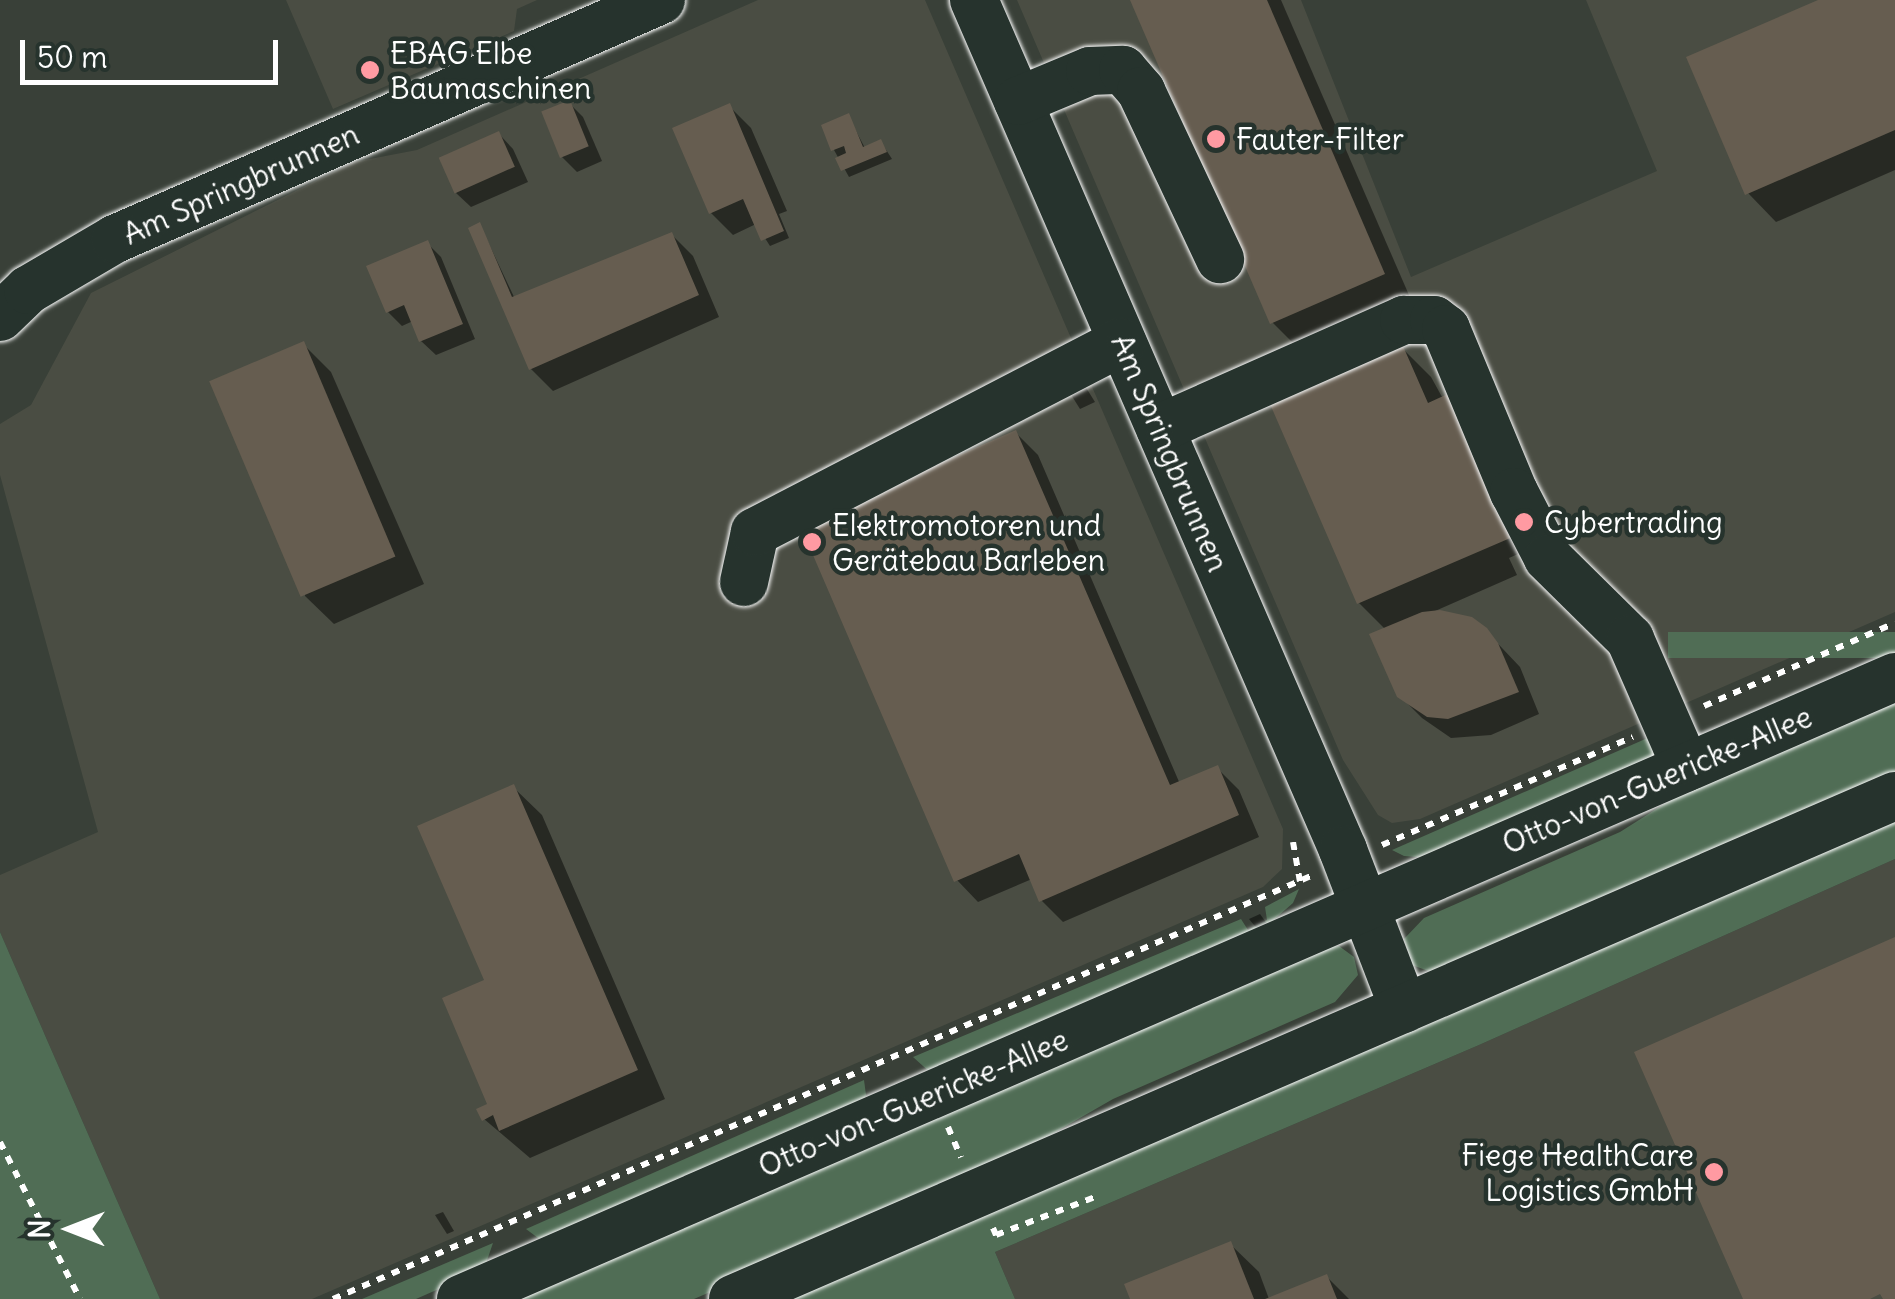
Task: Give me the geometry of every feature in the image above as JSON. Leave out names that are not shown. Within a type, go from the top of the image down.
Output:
[{"type":"street","name":"Am Springbrunnen","points":[[974,0],[1364,906]]},
{"type":"street","name":"Am Springbrunnen","points":[[0,317],[28,290],[114,239],[648,3]]},
{"type":"street","points":[[1018,101],[1090,71],[1123,70],[1141,91],[1220,260]]},
{"type":"street","points":[[1160,428],[1404,320],[1434,320],[1446,328],[1514,492],[1548,558],[1630,638],[1686,768]]},
{"type":"street","points":[[744,582],[754,532],[1122,342]]},
{"type":"street","name":"Otto-von-Guericke-Allee","points":[[460,1299],[1895,676]]},
{"type":"street","points":[[733,1299],[976,1190],[1895,796]]},
{"type":"street","points":[[1364,906],[1404,1009]]},
{"type":"path","points":[[332,1299],[1895,623]]},
{"type":"path","points":[[0,1142],[80,1299]]},
{"type":"shaded area","name":"EBAG Elbe Baumaschinen","points":[[286,0],[537,0],[517,9],[514,31],[333,109]]},
{"type":"shaded area","points":[[758,0],[925,0],[1283,829],[1282,869],[1263,887],[312,1299],[160,1299],[0,932],[0,875],[98,832],[0,475],[0,424],[31,405],[91,293],[354,162],[417,150]]},
{"type":"shaded area","points":[[1017,0],[1301,0],[1411,277],[1657,171],[1586,0],[1895,0],[1895,612],[1420,819],[1392,823],[1378,815],[1343,760]]},
{"type":"shaded area","name":"Fiege HealthCare Logistics GmbH","points":[[1895,859],[1895,1299],[1015,1299],[995,1252],[1479,1045]]},
{"type":"green space","points":[[1668,632],[1895,632],[1895,658],[1668,658]]},
{"type":"green space","points":[[1895,696],[1895,779],[1431,972],[1412,965],[1404,939],[1424,918],[1620,832],[1710,775]]},
{"type":"green space","points":[[1659,733],[1656,761],[1430,858],[1404,856],[1392,850]]},
{"type":"green space","points":[[1895,813],[1895,859],[1479,1045],[995,1252],[1015,1299],[774,1299]]},
{"type":"green space","points":[[1299,889],[1293,903],[1254,937],[933,1075],[913,1057],[1241,919],[1248,930],[1267,920],[1265,907]]},
{"type":"green space","points":[[0,932],[160,1299],[0,1299]]},
{"type":"green space","points":[[1339,946],[1354,957],[1358,975],[1335,1002],[1113,1099],[984,1173],[694,1299],[501,1299],[1328,947]]},
{"type":"green space","points":[[864,1080],[866,1095],[860,1107],[552,1240],[538,1238],[526,1229]]},
{"type":"green space","points":[[493,1243],[484,1269],[416,1299],[362,1299]]},
{"type":"building","points":[[1130,0],[1267,0],[1385,274],[1270,324]]},
{"type":"building","points":[[1818,0],[1895,0],[1895,130],[1745,195],[1686,57]]},
{"type":"building","points":[[570,100],[589,146],[560,158],[541,112]]},
{"type":"building","points":[[730,103],[784,231],[761,241],[743,199],[709,214],[672,128]]},
{"type":"building","points":[[849,113],[863,147],[881,139],[887,152],[841,171],[835,158],[846,153],[844,146],[831,151],[821,125]]},
{"type":"building","points":[[499,131],[515,167],[455,193],[439,158]]},
{"type":"building","points":[[480,222],[512,297],[672,232],[699,295],[529,370],[468,228]]},
{"type":"building","points":[[428,240],[463,324],[419,342],[404,305],[386,313],[366,266]]},
{"type":"building","points":[[304,341],[395,556],[301,597],[209,381]]},
{"type":"building","points":[[1403,346],[1428,403],[1452,392],[1515,536],[1357,604],[1270,404]]},
{"type":"building","points":[[1016,430],[1170,785],[1218,765],[1239,815],[1039,902],[1019,854],[954,882],[800,525]]},
{"type":"building","points":[[1440,610],[1472,617],[1487,628],[1498,643],[1519,692],[1448,719],[1427,717],[1397,697],[1369,634],[1422,612]]},
{"type":"building","points":[[514,784],[638,1070],[499,1131],[493,1115],[482,1121],[476,1109],[487,1104],[442,998],[484,980],[417,826]]},
{"type":"building","points":[[1895,937],[1895,1299],[1883,1299],[1880,1294],[1870,1299],[1743,1299],[1634,1052]]},
{"type":"building","points":[[1231,1241],[1254,1299],[1130,1299],[1124,1284]]},
{"type":"building","points":[[1327,1274],[1337,1299],[1265,1299]]},
{"type":"place","name":"EBAG Elbe Baumaschinen","points":[[370,70]]},
{"type":"place","name":"Fauter-Filter","points":[[1216,139]]},
{"type":"place","name":"Cybertrading","points":[[1524,522]]},
{"type":"place","name":"Elektromotoren und Gerätebau Barleben","points":[[812,542]]},
{"type":"place","name":"Fiege HealthCare Logistics GmbH","points":[[1714,1172]]}]
